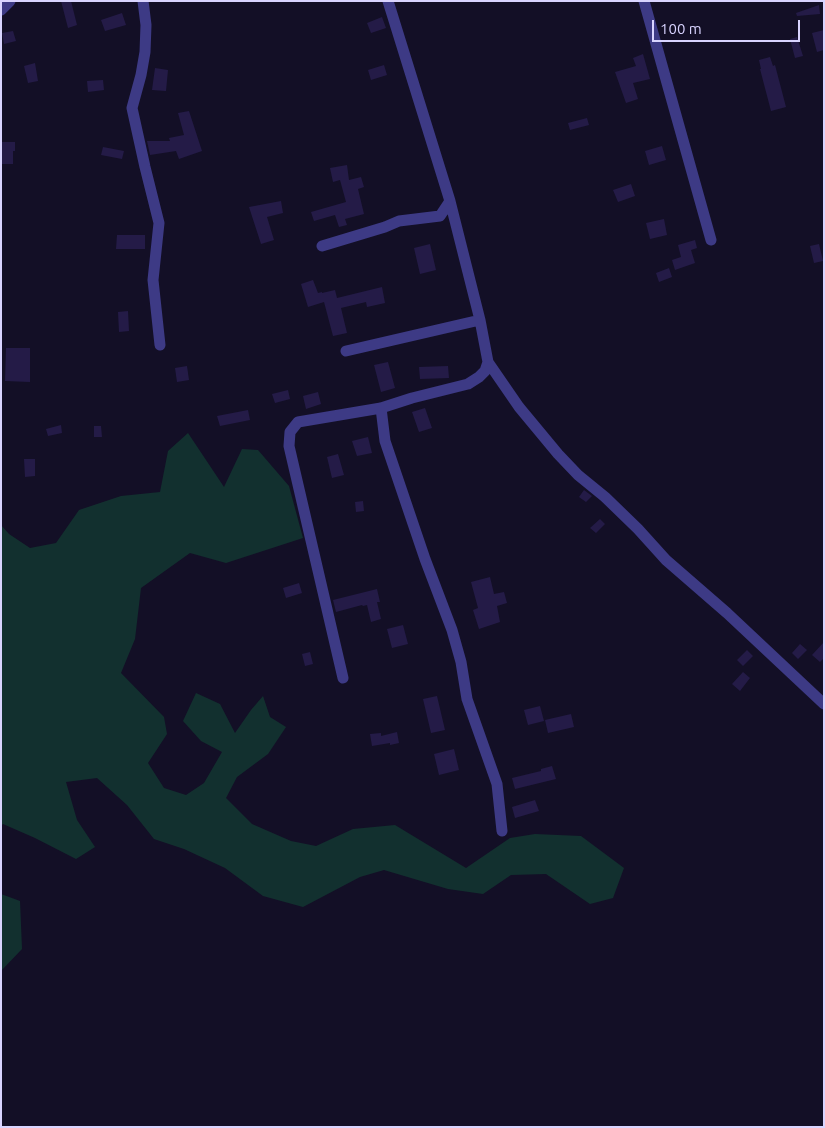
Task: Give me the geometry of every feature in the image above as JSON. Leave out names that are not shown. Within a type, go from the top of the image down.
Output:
[{"type":"street","points":[[1,10],[10,1]]},
{"type":"street","points":[[144,1],[146,25],[145,52],[132,108],[159,223],[153,280],[160,345]]},
{"type":"street","points":[[388,1],[450,201],[480,320],[488,362],[519,407],[558,454],[638,530],[666,560],[727,613],[824,704]]},
{"type":"street","points":[[644,1],[711,240]]},
{"type":"street","points":[[322,246],[386,227],[399,221],[440,216],[450,201]]},
{"type":"street","points":[[346,351],[480,320]]},
{"type":"street","points":[[342,678],[289,446],[290,432],[298,422],[381,408],[468,384],[479,377],[485,370],[488,362]]},
{"type":"street","points":[[381,408],[385,441],[425,559],[452,630],[461,662],[467,699],[497,784],[502,831]]},
{"type":"green space","points":[[188,433],[224,487],[242,449],[258,450],[289,486],[303,538],[226,563],[190,553],[141,588],[135,639],[121,673],[164,717],[167,734],[148,763],[164,788],[186,795],[204,783],[222,752],[201,741],[183,721],[196,693],[220,704],[235,733],[263,696],[270,717],[286,727],[268,754],[237,777],[226,798],[252,824],[291,841],[316,846],[353,829],[395,825],[466,868],[510,838],[535,834],[581,836],[624,868],[613,898],[590,904],[546,874],[511,875],[483,894],[448,889],[384,870],[360,877],[303,907],[263,896],[225,868],[184,849],[154,839],[127,805],[97,778],[66,782],[77,820],[95,847],[76,859],[35,838],[3,824],[1,826],[1,525],[9,534],[30,548],[56,543],[79,510],[121,496],[160,492],[168,451]]},
{"type":"green space","points":[[1,894],[20,901],[22,949],[1,971]]},
{"type":"building","points":[[61,1],[71,1],[77,25],[68,28]]},
{"type":"building","points":[[819,5],[820,14],[797,16],[796,13]]},
{"type":"building","points":[[122,13],[126,25],[105,31],[101,20]]},
{"type":"building","points":[[382,17],[386,28],[371,33],[367,23]]},
{"type":"building","points":[[824,30],[824,50],[817,52],[812,33]]},
{"type":"building","points":[[13,31],[16,41],[4,44],[2,33]]},
{"type":"building","points":[[797,37],[803,56],[795,58],[790,39]]},
{"type":"building","points":[[643,54],[650,79],[633,83],[638,99],[626,103],[615,72],[636,66],[633,58]]},
{"type":"building","points":[[770,57],[773,66],[775,65],[786,107],[771,111],[759,60]]},
{"type":"building","points":[[35,63],[38,81],[28,83],[24,66]]},
{"type":"building","points":[[384,65],[387,75],[371,80],[368,70]]},
{"type":"building","points":[[155,68],[168,70],[166,91],[152,90]]},
{"type":"building","points":[[103,80],[104,90],[88,92],[87,81]]},
{"type":"building","points":[[189,111],[202,151],[179,159],[176,151],[150,155],[147,141],[170,141],[169,138],[184,135],[178,113]]},
{"type":"building","points":[[587,118],[589,125],[570,130],[568,123]]},
{"type":"building","points":[[1,142],[15,142],[13,164],[1,164]]},
{"type":"building","points":[[662,146],[666,160],[649,165],[645,151]]},
{"type":"building","points":[[103,147],[124,151],[122,159],[101,155]]},
{"type":"building","points":[[347,165],[349,180],[361,177],[364,187],[358,189],[364,214],[345,219],[347,225],[339,227],[335,215],[314,221],[311,212],[346,202],[340,180],[333,182],[330,168]]},
{"type":"building","points":[[631,184],[635,196],[618,202],[613,190]]},
{"type":"building","points":[[281,201],[283,213],[267,217],[274,240],[261,244],[249,207]]},
{"type":"building","points":[[664,219],[667,235],[650,239],[646,223]]},
{"type":"building","points":[[117,235],[145,235],[145,249],[116,249]]},
{"type":"building","points":[[695,240],[697,248],[691,250],[695,263],[675,270],[672,260],[681,257],[678,245]]},
{"type":"building","points":[[430,244],[436,270],[420,274],[414,248]]},
{"type":"building","points":[[819,244],[823,261],[814,263],[810,246]]},
{"type":"building","points":[[669,268],[672,277],[659,282],[656,273]]},
{"type":"building","points":[[313,280],[318,293],[335,290],[337,298],[382,287],[385,303],[367,307],[366,302],[341,308],[347,333],[333,336],[324,302],[308,307],[301,284]]},
{"type":"building","points":[[128,311],[129,331],[119,332],[118,312]]},
{"type":"building","points":[[6,348],[30,348],[30,382],[5,381]]},
{"type":"building","points":[[388,362],[395,388],[381,392],[374,365]]},
{"type":"building","points":[[187,366],[189,380],[177,382],[175,368]]},
{"type":"building","points":[[448,366],[449,378],[420,379],[419,367]]},
{"type":"building","points":[[288,390],[290,399],[275,403],[272,394]]},
{"type":"building","points":[[318,392],[321,404],[306,409],[303,396]]},
{"type":"building","points":[[425,408],[432,428],[419,432],[412,412]]},
{"type":"building","points":[[248,410],[250,420],[220,426],[217,416]]},
{"type":"building","points":[[61,425],[62,433],[48,436],[46,429]]},
{"type":"building","points":[[94,426],[101,426],[102,437],[94,437]]},
{"type":"building","points":[[368,437],[372,453],[357,456],[352,441]]},
{"type":"building","points":[[338,454],[344,475],[332,478],[327,457]]},
{"type":"building","points":[[24,459],[35,459],[35,476],[25,477]]},
{"type":"building","points":[[584,490],[592,496],[586,502],[579,497]]},
{"type":"building","points":[[363,501],[364,511],[356,512],[355,502]]},
{"type":"building","points":[[600,519],[605,524],[596,533],[590,528]]},
{"type":"building","points":[[490,577],[494,594],[504,592],[507,603],[497,606],[500,622],[479,629],[473,610],[478,608],[471,582]]},
{"type":"building","points":[[299,583],[302,593],[286,598],[283,588]]},
{"type":"building","points":[[377,589],[380,602],[377,602],[381,619],[371,622],[367,605],[336,612],[333,600]]},
{"type":"building","points":[[403,625],[408,644],[392,648],[387,629]]},
{"type":"building","points":[[824,642],[824,658],[820,662],[812,655]]},
{"type":"building","points":[[800,644],[807,650],[798,659],[792,653]]},
{"type":"building","points":[[747,650],[753,656],[743,666],[737,660]]},
{"type":"building","points":[[310,652],[313,664],[305,666],[302,654]]},
{"type":"building","points":[[743,672],[750,678],[740,691],[732,684]]},
{"type":"building","points":[[437,696],[445,730],[431,733],[423,699]]},
{"type":"building","points":[[540,706],[544,721],[528,725],[524,710]]},
{"type":"building","points":[[571,714],[574,727],[548,733],[545,720]]},
{"type":"building","points":[[397,732],[399,743],[372,746],[370,734],[381,733],[381,736]]},
{"type":"building","points":[[454,749],[459,770],[439,775],[434,754]]},
{"type":"building","points":[[552,766],[556,779],[515,789],[512,778],[541,771],[541,769]]},
{"type":"building","points":[[535,800],[539,811],[515,818],[512,807]]}]
